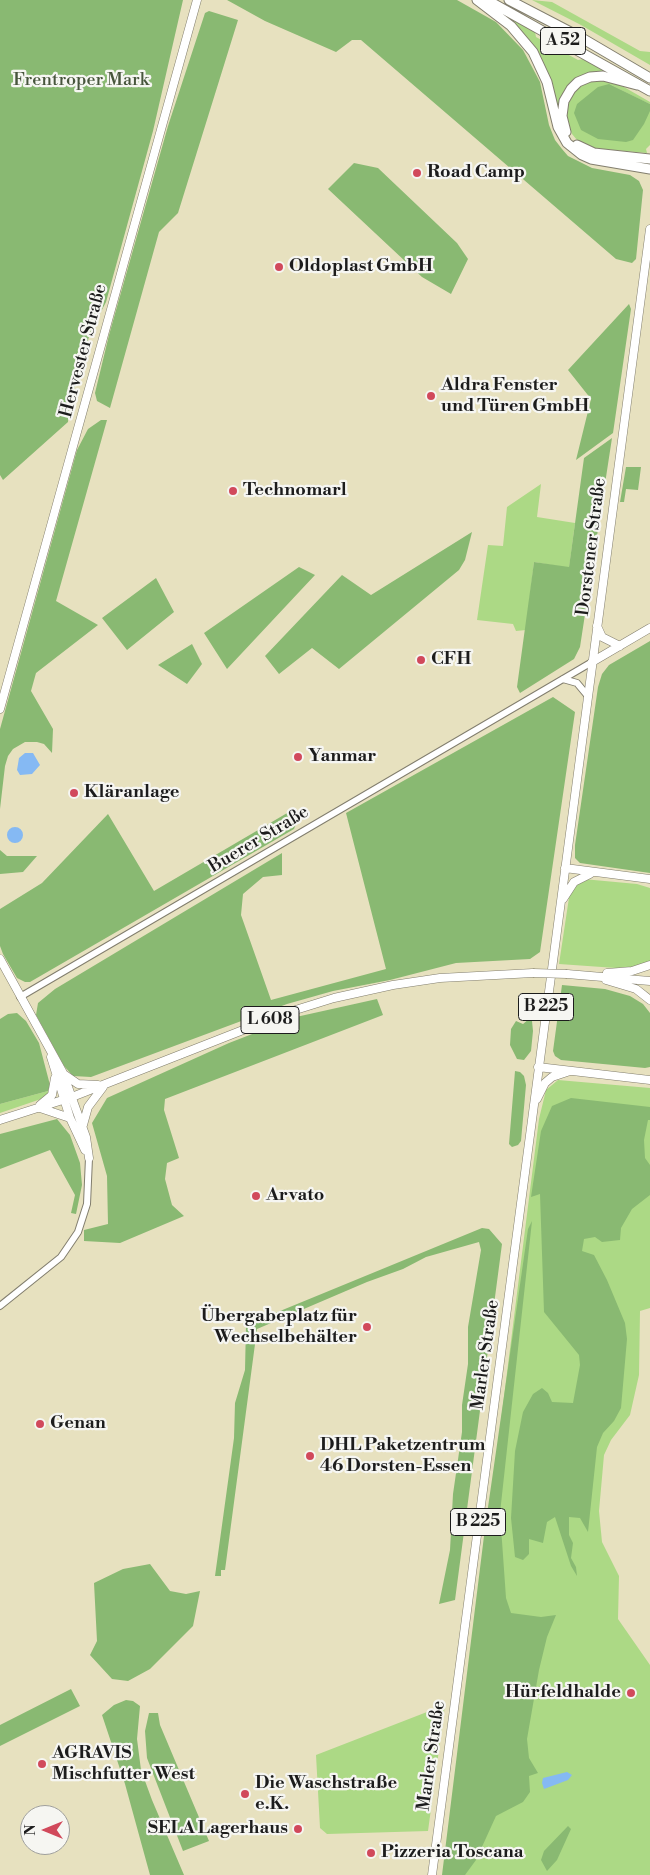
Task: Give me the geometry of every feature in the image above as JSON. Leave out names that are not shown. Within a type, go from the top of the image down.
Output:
[{"type":"highway","points":[[477,0],[507,22],[533,52],[547,82],[558,127],[567,143],[582,155],[591,159],[650,169]]},
{"type":"highway","name":"A 52","points":[[487,0],[650,91]]},
{"type":"highway","name":"A 52","points":[[509,0],[580,37],[650,78]]},
{"type":"highway","points":[[637,85],[603,76],[586,78],[574,85],[566,97],[562,111],[563,122],[570,138],[586,150],[650,159]]},
{"type":"main road","name":"Hervester Straße","points":[[0,709],[197,0]]},
{"type":"main road","name":"Dorstener Straße","points":[[565,868],[650,229]]},
{"type":"main road","points":[[597,626],[602,637],[620,646]]},
{"type":"main road","name":"Buerer Straße","points":[[592,662],[650,628]]},
{"type":"main road","points":[[565,868],[650,879]]},
{"type":"main road","name":"Marler Straße","points":[[432,1875],[565,868]]},
{"type":"main road","points":[[560,904],[574,882],[592,873]]},
{"type":"main road","points":[[0,959],[49,1047],[68,1098],[83,1130],[89,1158]]},
{"type":"main road","points":[[585,975],[632,971],[650,965]]},
{"type":"main road","name":"L 608","points":[[0,1120],[104,1085],[289,1012],[334,998],[385,987],[440,978],[492,973],[567,974],[650,981]]},
{"type":"main road","points":[[585,975],[636,989],[650,1000]]},
{"type":"main road","points":[[538,1067],[650,1080]]},
{"type":"main road","points":[[533,1108],[545,1083],[560,1073],[572,1071]]},
{"type":"main road","points":[[59,1073],[78,1084],[104,1085]]},
{"type":"main road","points":[[30,1110],[47,1101],[52,1095],[59,1073]]},
{"type":"main road","points":[[83,1130],[85,1114],[104,1085]]},
{"type":"main road","points":[[68,1098],[70,1118],[89,1158]]},
{"type":"main road","points":[[40,1108],[70,1118]]},
{"type":"street","name":"Buerer Straße","points":[[20,997],[592,662]]},
{"type":"street","points":[[563,679],[577,683],[587,695]]},
{"type":"street","points":[[0,1306],[61,1257],[78,1232],[87,1204],[89,1158]]},
{"type":"green space","name":"Frentroper Mark","points":[[0,0],[183,0],[153,131],[106,302],[91,331],[83,355],[69,409],[68,422],[3,480],[0,475]]},
{"type":"green space","points":[[227,0],[457,0],[496,22],[523,50],[540,82],[549,125],[555,140],[568,156],[592,168],[630,175],[639,181],[643,190],[636,259],[632,263],[616,259],[361,40],[352,40],[336,52],[265,21]]},
{"type":"green space","points":[[532,0],[552,2],[640,51],[650,52],[650,65],[581,25]]},
{"type":"green space","points":[[209,11],[238,20],[178,213],[159,232],[110,408],[97,401],[95,393],[109,335],[168,126],[205,13]]},
{"type":"green space","points":[[511,19],[535,32],[536,37],[578,60],[584,59],[610,74],[580,79],[560,119],[552,88],[509,21]]},
{"type":"green space","points":[[600,79],[617,83],[650,102],[650,104],[609,84],[650,111],[650,145],[646,149],[647,153],[591,148],[577,140],[572,134],[566,119],[567,104],[583,84]]},
{"type":"green space","points":[[609,84],[650,104],[650,111],[644,124],[633,140],[626,142],[598,139],[581,130],[574,113],[577,104],[598,87]]},
{"type":"green space","points":[[354,163],[378,168],[457,243],[468,259],[451,294],[422,277],[328,189]]},
{"type":"green space","points":[[629,304],[631,309],[613,433],[576,460],[591,399],[568,370]]},
{"type":"green space","points":[[101,420],[107,420],[56,601],[98,625],[36,673],[31,691],[53,729],[52,753],[44,744],[37,742],[25,742],[13,749],[8,756],[5,766],[0,809],[0,729],[77,450],[88,429]]},
{"type":"green space","points":[[612,438],[580,647],[574,659],[520,693],[517,687],[534,562],[569,567],[584,458]]},
{"type":"green space","points":[[626,467],[641,467],[638,490],[626,489],[624,502],[620,502]]},
{"type":"green space","points":[[541,484],[537,517],[575,523],[569,568],[534,562],[526,630],[516,631],[513,624],[477,620],[488,545],[503,546],[507,507]]},
{"type":"green space","points":[[472,532],[465,560],[459,570],[339,669],[312,648],[279,674],[265,656],[342,575],[371,595]]},
{"type":"green space","points":[[299,567],[315,575],[227,669],[204,633]]},
{"type":"green space","points":[[156,578],[174,612],[127,650],[102,618]]},
{"type":"green space","points":[[650,641],[650,873],[580,863],[575,858],[575,845],[598,687],[602,674],[609,665]]},
{"type":"green space","points":[[192,644],[202,664],[187,684],[158,665]]},
{"type":"green space","points":[[553,697],[575,712],[540,952],[530,959],[456,963],[390,980],[333,991],[287,1004],[91,1077],[73,1076],[64,1066],[36,1015],[38,1003],[55,989],[282,853],[282,875],[263,877],[243,894],[241,915],[271,1000],[386,969],[346,813]]},
{"type":"green space","points":[[294,809],[298,819],[294,829],[30,982],[17,978],[3,954],[0,946],[0,909],[42,883],[108,814],[154,891]]},
{"type":"green space","points":[[0,850],[7,856],[37,856],[23,872],[0,874]]},
{"type":"green space","points":[[583,879],[637,884],[650,888],[650,961],[635,967],[616,968],[559,964],[570,891]]},
{"type":"green space","points":[[562,985],[605,989],[630,996],[643,1004],[650,1013],[650,1067],[561,1060],[555,1056],[553,1051]]},
{"type":"green space","points":[[377,999],[383,1015],[165,1099],[164,1110],[179,1158],[167,1163],[165,1179],[172,1205],[184,1216],[120,1243],[84,1241],[84,1230],[108,1224],[107,1176],[92,1123],[107,1098],[229,1043],[296,1017]]},
{"type":"green space","points":[[17,1013],[26,1021],[39,1043],[50,1085],[48,1091],[0,1104],[0,1019],[8,1014]]},
{"type":"green space","points":[[529,1019],[532,1021],[533,1031],[531,1051],[524,1060],[517,1059],[510,1045],[511,1029],[516,1021],[523,1024]]},
{"type":"green space","points":[[515,1071],[520,1072],[524,1076],[526,1085],[521,1141],[518,1145],[512,1147],[509,1144]]},
{"type":"green space","points":[[558,1080],[650,1088],[650,1308],[640,1311],[639,1375],[630,1415],[611,1440],[604,1455],[599,1511],[602,1542],[619,1576],[618,1619],[650,1665],[650,1875],[449,1875],[483,1563],[539,1119],[546,1090]]},
{"type":"green space","points":[[48,1091],[50,1093],[44,1098],[0,1113],[0,1104]]},
{"type":"green space","points":[[571,1098],[650,1107],[650,1120],[648,1120],[644,1140],[645,1158],[650,1165],[650,1195],[632,1209],[621,1228],[620,1240],[602,1242],[595,1237],[584,1239],[582,1251],[594,1255],[607,1280],[625,1323],[627,1339],[621,1408],[614,1421],[603,1433],[597,1447],[588,1532],[580,1518],[569,1517],[569,1535],[573,1543],[571,1558],[576,1567],[577,1576],[571,1566],[555,1517],[547,1522],[543,1543],[529,1539],[529,1554],[523,1560],[515,1557],[511,1518],[515,1451],[523,1412],[533,1394],[542,1388],[548,1393],[552,1402],[573,1403],[580,1365],[579,1355],[544,1312],[540,1194],[531,1197],[541,1131],[552,1106]]},
{"type":"green space","points":[[57,1119],[70,1135],[80,1163],[82,1185],[76,1214],[71,1213],[75,1195],[50,1150],[0,1169],[0,1134]]},
{"type":"green space","points":[[532,1221],[500,1513],[506,1598],[511,1613],[541,1617],[556,1615],[547,1637],[539,1670],[527,1739],[529,1758],[538,1773],[529,1776],[530,1792],[523,1802],[496,1816],[476,1860],[465,1875],[442,1875],[485,1528],[528,1229]]},
{"type":"green space","points":[[482,1228],[489,1229],[502,1244],[455,1600],[439,1604],[450,1550],[453,1494],[462,1432],[462,1405],[468,1364],[468,1327],[481,1250],[479,1242],[426,1257],[403,1269],[367,1282],[257,1329],[225,1570],[221,1570],[221,1576],[215,1576],[234,1438],[235,1403],[245,1370],[246,1325]]},
{"type":"green space","points":[[150,1564],[170,1591],[186,1594],[200,1591],[193,1626],[150,1669],[128,1681],[112,1679],[90,1655],[97,1641],[94,1583],[123,1569]]},
{"type":"green space","points":[[71,1689],[80,1706],[0,1746],[0,1725]]},
{"type":"green space","points":[[126,1700],[133,1701],[140,1706],[137,1739],[141,1770],[184,1875],[150,1875],[125,1784],[102,1715],[114,1705]]},
{"type":"green space","points":[[445,1705],[428,1831],[327,1834],[320,1828],[316,1755]]},
{"type":"green space","points":[[149,1713],[158,1713],[160,1725],[209,1841],[183,1851],[147,1758],[145,1731]]},
{"type":"green space","points":[[568,1826],[571,1829],[557,1860],[547,1871],[541,1860],[544,1851]]},
{"type":"water","points":[[25,753],[33,753],[40,765],[32,774],[20,775],[17,770],[19,758]]},
{"type":"water","points":[[12,827],[18,827],[23,832],[21,841],[12,843],[7,838],[7,832]]},
{"type":"water","points":[[567,1772],[572,1775],[568,1780],[544,1789],[543,1778]]},
{"type":"place","name":"Road Camp","points":[[417,173]]},
{"type":"place","name":"Oldoplast GmbH","points":[[279,267]]},
{"type":"place","name":"Aldra Fenster und Türen GmbH","points":[[431,396]]},
{"type":"place","name":"Technomarl","points":[[233,491]]},
{"type":"place","name":"CFH","points":[[421,660]]},
{"type":"place","name":"Yanmar","points":[[298,757]]},
{"type":"place","name":"Kläranlage","points":[[74,793]]},
{"type":"place","name":"Arvato","points":[[256,1196]]},
{"type":"place","name":"Übergabeplatz für Wechselbehälter","points":[[367,1327]]},
{"type":"place","name":"Genan","points":[[40,1424]]},
{"type":"place","name":"DHL Paketzentrum 46 Dorsten-Essen","points":[[310,1456]]},
{"type":"place","name":"Hürfeldhalde","points":[[631,1693]]},
{"type":"place","name":"AGRAVIS Mischfutter West","points":[[42,1764]]},
{"type":"place","name":"Die Waschstraße e.K.","points":[[245,1794]]},
{"type":"place","name":"SELA Lagerhaus","points":[[298,1829]]},
{"type":"place","name":"Pizzeria Toscana","points":[[371,1853]]}]
